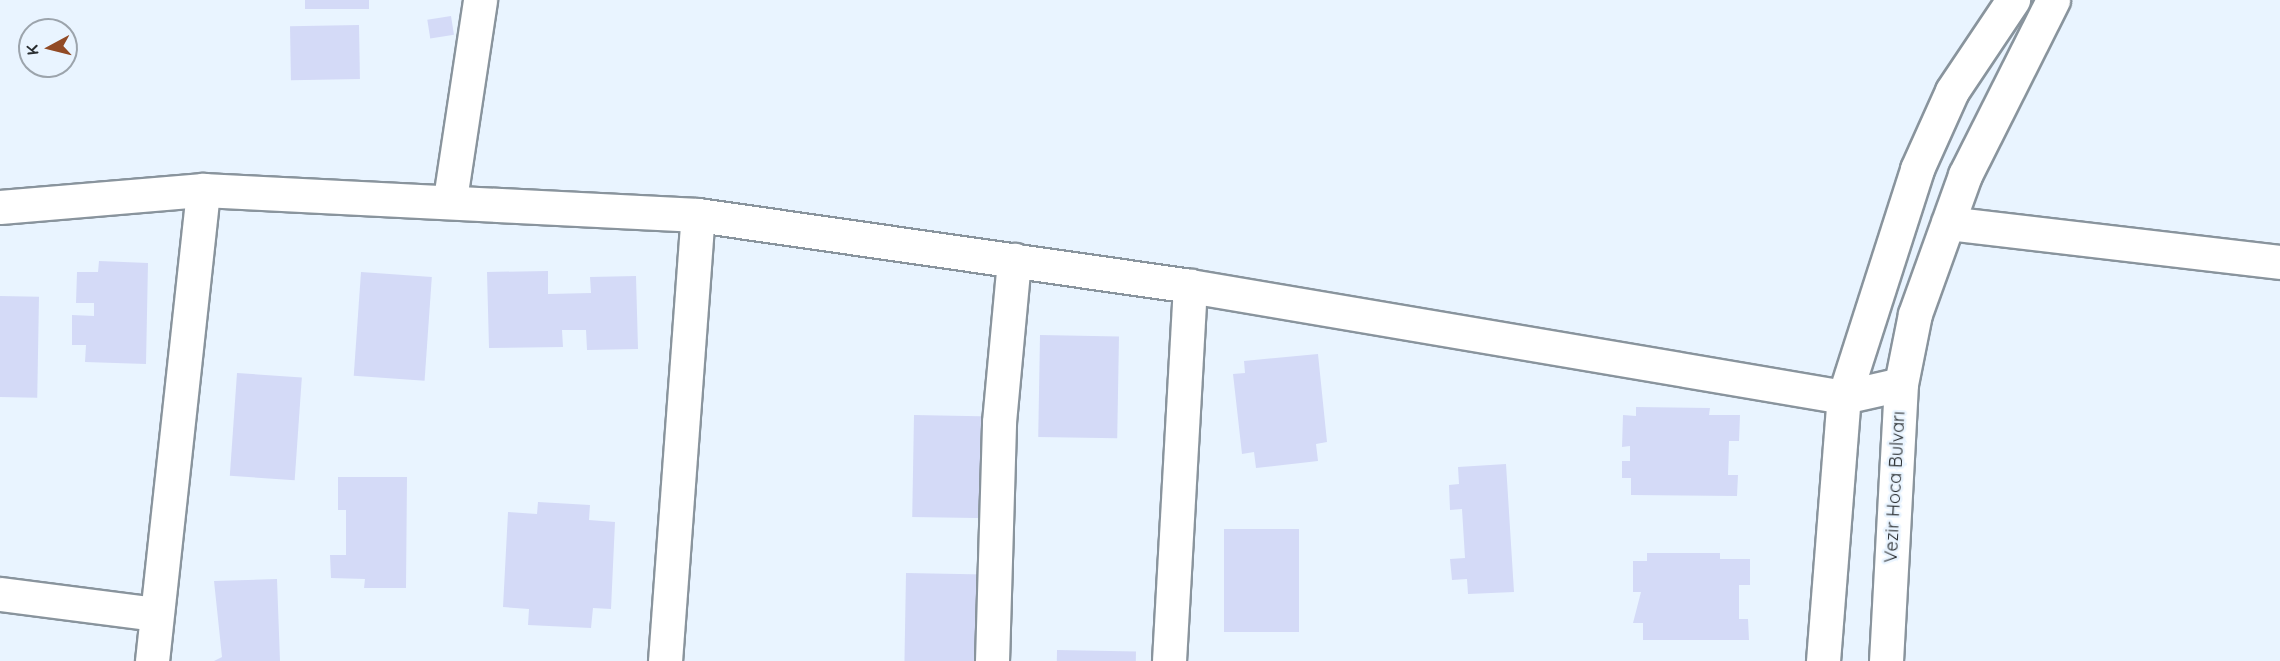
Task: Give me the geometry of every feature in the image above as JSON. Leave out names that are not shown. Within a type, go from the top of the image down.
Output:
[{"type":"main road","points":[[450,199],[480,0]]},
{"type":"main road","points":[[1822,661],[1844,397],[1917,168],[1952,91],[2013,0]]},
{"type":"main road","name":"Vezir Hoca Bulvarı","points":[[1886,661],[1900,384],[1915,314],[1965,176],[2053,0]]},
{"type":"main road","points":[[152,661],[203,190]]},
{"type":"main road","points":[[0,207],[203,190],[450,199],[698,215],[1190,286],[1844,397],[1900,384]]},
{"type":"main road","points":[[665,661],[698,215]]},
{"type":"main road","points":[[1948,223],[2280,262]]},
{"type":"main road","points":[[992,661],[999,422],[1014,260]]},
{"type":"main road","points":[[1169,661],[1190,286]]},
{"type":"main road","points":[[0,594],[156,615]]},
{"type":"building","points":[[305,0],[369,0],[369,9],[305,9]]},
{"type":"building","points":[[451,16],[454,35],[430,39],[427,20]]},
{"type":"building","points":[[359,25],[360,79],[291,80],[290,26]]},
{"type":"building","points":[[99,261],[148,263],[146,364],[85,362],[86,345],[72,345],[72,315],[94,316],[94,303],[76,303],[77,272],[98,272]]},
{"type":"building","points":[[548,271],[548,294],[591,293],[590,277],[636,276],[638,349],[587,350],[586,330],[562,330],[563,347],[489,348],[487,272]]},
{"type":"building","points":[[361,272],[432,277],[425,381],[354,376]]},
{"type":"building","points":[[0,296],[39,297],[37,398],[0,397]]},
{"type":"building","points":[[1040,335],[1119,336],[1117,438],[1038,437]]},
{"type":"building","points":[[1318,354],[1327,442],[1316,444],[1318,461],[1256,468],[1254,452],[1242,454],[1233,374],[1245,373],[1244,361]]},
{"type":"building","points":[[237,373],[302,378],[295,480],[230,476]]},
{"type":"building","points":[[1636,407],[1710,408],[1709,415],[1740,415],[1739,441],[1729,441],[1728,475],[1738,475],[1737,496],[1631,495],[1631,478],[1622,478],[1622,461],[1630,461],[1630,446],[1622,447],[1623,415],[1636,416]]},
{"type":"building","points":[[914,415],[993,416],[991,518],[912,517]]},
{"type":"building","points":[[1506,464],[1514,592],[1468,594],[1467,579],[1452,580],[1450,559],[1465,558],[1462,509],[1450,510],[1449,485],[1459,484],[1458,467]]},
{"type":"building","points":[[338,477],[407,477],[406,588],[364,588],[365,579],[331,578],[330,555],[346,555],[346,510],[338,510]]},
{"type":"building","points":[[538,502],[590,505],[589,520],[615,522],[611,609],[593,608],[591,628],[528,625],[529,609],[503,607],[508,512],[537,514]]},
{"type":"building","points":[[1224,529],[1299,529],[1299,632],[1224,632]]},
{"type":"building","points":[[1647,553],[1720,553],[1720,559],[1750,559],[1750,585],[1739,585],[1739,619],[1748,619],[1749,640],[1643,640],[1643,623],[1633,623],[1641,592],[1633,592],[1633,561],[1647,561]]},
{"type":"building","points":[[906,573],[985,574],[983,661],[904,661]]},
{"type":"building","points":[[277,579],[280,661],[214,661],[222,657],[214,581]]},
{"type":"building","points":[[1057,650],[1136,651],[1136,661],[1057,661]]}]
